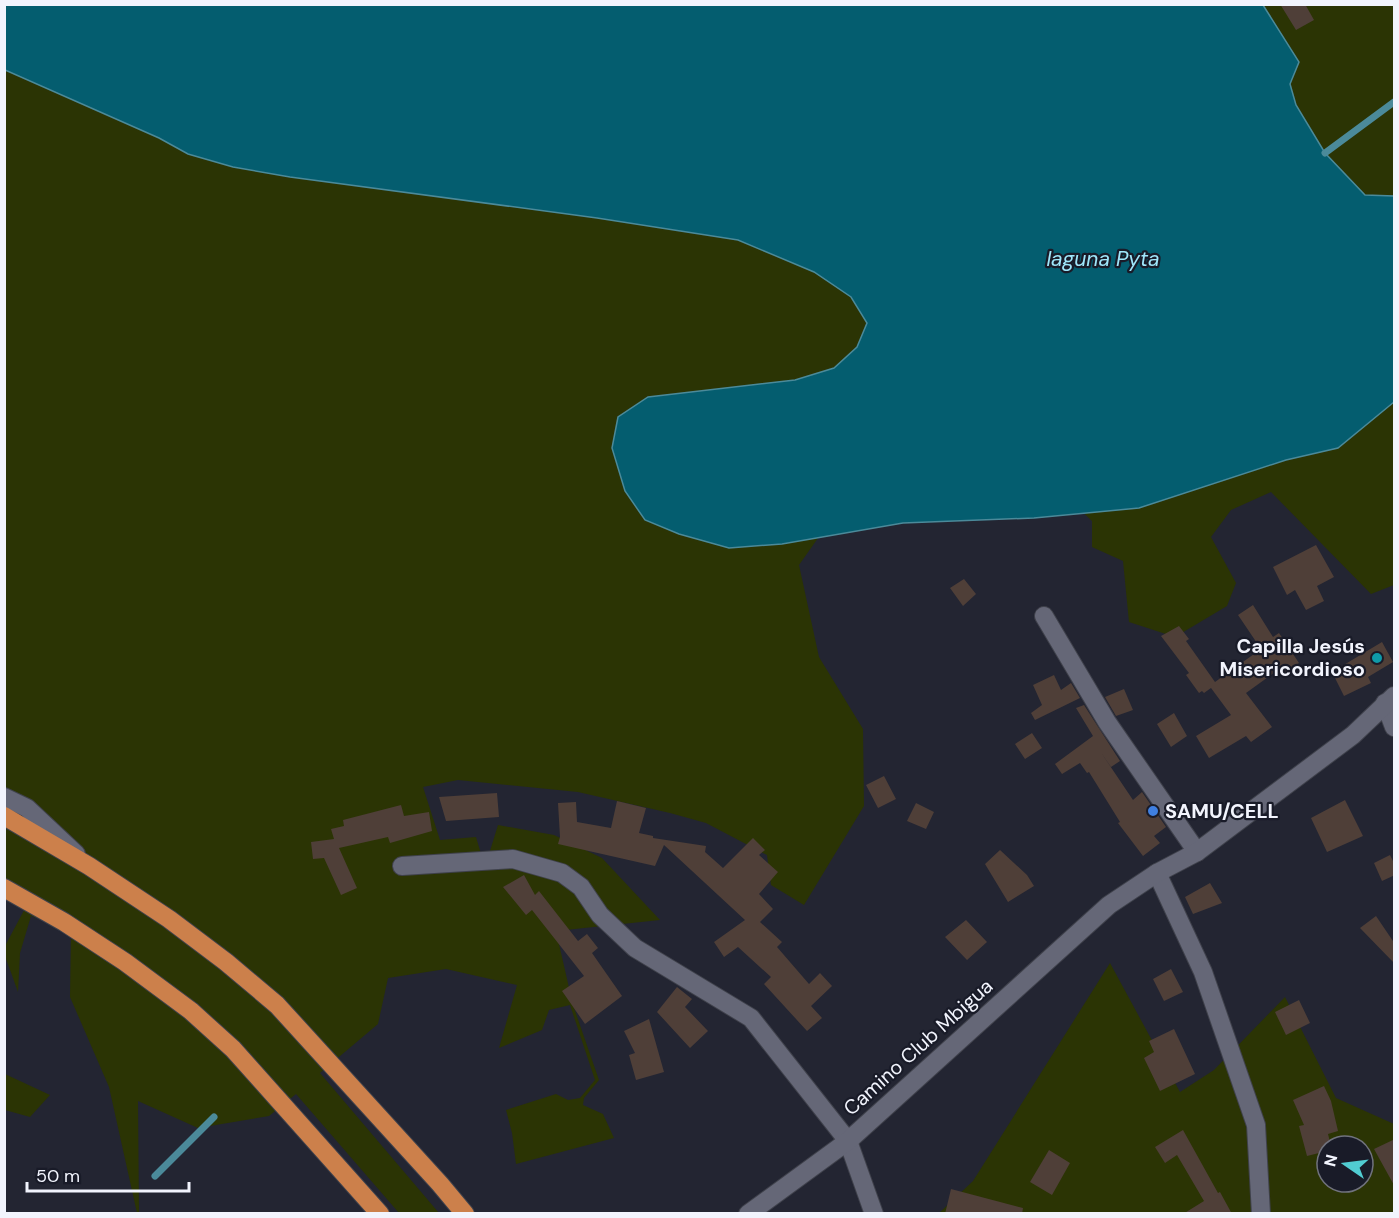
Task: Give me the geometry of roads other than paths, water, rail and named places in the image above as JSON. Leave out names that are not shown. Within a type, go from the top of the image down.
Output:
[{"type":"highway","points":[[6,818],[89,866],[169,919],[226,962],[277,1005],[465,1214]]},
{"type":"highway","points":[[4,888],[64,922],[125,962],[191,1011],[233,1049],[380,1214]]},
{"type":"street","points":[[1044,616],[1107,722],[1197,852]]},
{"type":"street","points":[[1261,1214],[1256,1125],[1203,972],[1156,873],[1197,852],[1353,735],[1390,700]]},
{"type":"street","points":[[1390,700],[1395,727]]},
{"type":"street","points":[[4,797],[27,808],[89,866]]},
{"type":"street","points":[[402,866],[513,859],[562,873],[581,887],[600,915],[635,948],[751,1018],[848,1140],[874,1214]]},
{"type":"street","name":"Camino Club Mbigua","points":[[748,1214],[848,1140],[1109,905],[1156,873]]},
{"type":"water","name":"laguna Pyta","points":[[4,5],[1263,5],[1299,62],[1290,84],[1296,105],[1325,153],[1365,195],[1394,196],[1394,402],[1338,448],[1286,460],[1139,508],[1034,518],[903,523],[782,544],[729,548],[679,534],[645,520],[625,491],[612,448],[618,417],[648,397],[795,380],[834,368],[857,347],[867,323],[851,297],[814,272],[738,240],[597,218],[290,177],[233,167],[188,154],[159,138],[5,70]]},
{"type":"waterway","points":[[1325,153],[1394,102]]},
{"type":"waterway","points":[[155,1176],[214,1117]]},
{"type":"place","name":"Capilla Jesús Misericordioso","points":[[1377,658]]},
{"type":"place","name":"SAMU/CELL","points":[[1153,811]]}]
